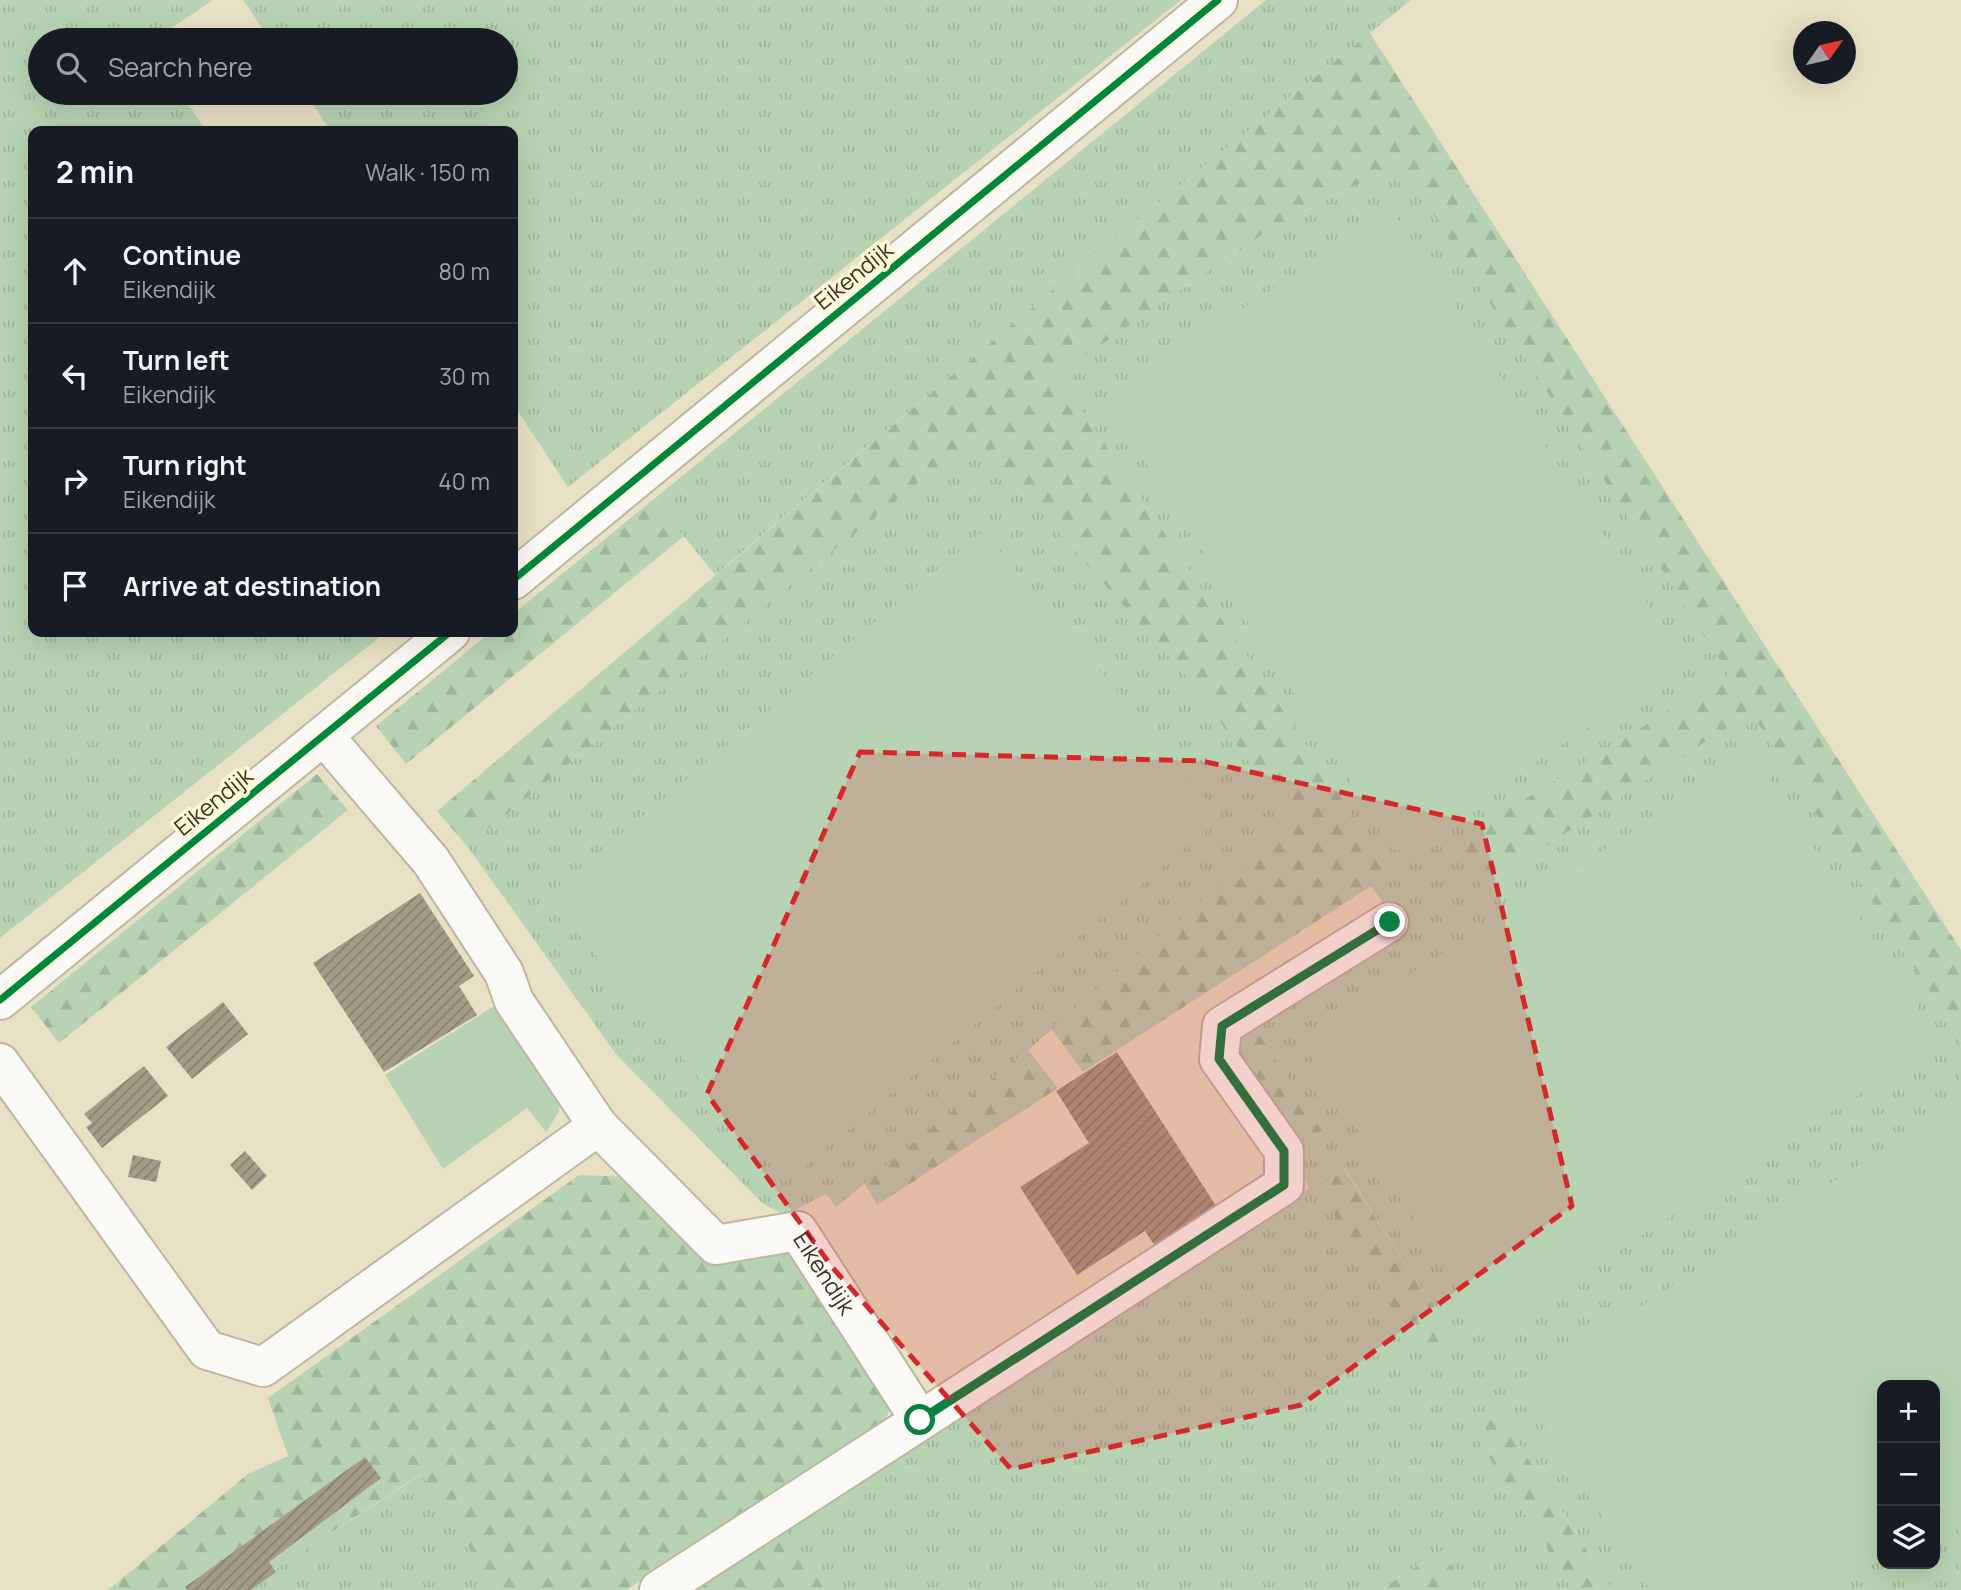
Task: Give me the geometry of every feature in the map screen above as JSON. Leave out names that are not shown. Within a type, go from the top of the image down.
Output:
[{"type":"street","name":"Eikendijk","points":[[518,576],[1218,0]]},
{"type":"street","name":"Eikendijk","points":[[0,1000],[444,637]]},
{"type":"street","points":[[0,1063],[207,1350],[263,1367],[598,1126],[514,1001],[504,972],[431,861],[324,736]]},
{"type":"street","points":[[659,1590],[1284,1185],[1284,1151],[1219,1059],[1222,1026],[1390,922]]},
{"type":"street","name":"Eikendijk","points":[[598,1126],[716,1245],[798,1231],[920,1420]]},
{"type":"highlighted area","points":[[860,752],[1202,761],[1482,824],[1572,1206],[1301,1405],[1011,1469],[832,1267],[707,1094]]},
{"type":"green space","points":[[0,0],[213,0],[172,28],[28,28],[28,105],[189,105],[203,126],[28,126],[28,637],[380,637],[0,938]]},
{"type":"green space","points":[[243,0],[1181,0],[568,487],[518,412],[518,126],[328,126],[313,105],[518,105],[518,28],[262,28]]},
{"type":"green space","points":[[1266,0],[1411,0],[1101,249],[715,575],[654,499]]},
{"type":"green space","points":[[1370,33],[1961,950],[1961,1041],[1751,712],[1483,887],[1452,844],[1729,674],[1403,168],[1374,176],[1275,226],[1058,374],[1383,860],[1384,873],[1371,886],[1083,1072],[1051,1028],[1293,823],[1193,684],[974,437],[467,846],[437,811],[1101,249]]},
{"type":"green space","points":[[1403,168],[1730,674],[1453,844],[1483,887],[1751,711],[1961,1041],[1961,1590],[1612,1590],[1500,1414],[1462,1413],[1573,1590],[1468,1590],[1441,1551],[1380,1590],[825,1590],[778,1517],[1309,1188],[1292,1149],[1321,1130],[1251,1022],[1400,926],[1371,886],[1384,873],[1383,860],[1057,373],[1275,226],[1374,176]],"holes":[[[1345,1169],[1449,1332],[1317,1188]]]},
{"type":"green space","points":[[1393,211],[1687,664],[1396,852],[1104,398]]},
{"type":"green space","points":[[974,436],[1194,684],[1294,823],[1028,1050],[836,1207],[826,1194],[785,1215],[763,1204],[616,1054],[467,846]]},
{"type":"green space","points":[[654,499],[684,536],[406,764],[376,726],[485,637],[518,637],[518,610]]},
{"type":"green space","points":[[983,531],[1222,817],[786,1182],[547,896]]},
{"type":"green space","points":[[1753,754],[1940,1042],[1487,1335],[1302,1043]]},
{"type":"green space","points":[[317,774],[348,810],[59,1043],[31,1007]]},
{"type":"green space","points":[[499,1003],[559,1100],[559,1112],[546,1132],[527,1108],[443,1169],[385,1075]]},
{"type":"green space","points":[[1251,1022],[1322,1131],[1292,1149],[1228,1048]]},
{"type":"green space","points":[[1028,1050],[1058,1088],[877,1205],[864,1183]]},
{"type":"green space","points":[[1961,1099],[1961,1508],[1940,1522],[1940,1380],[1877,1380],[1877,1562],[1834,1590],[1650,1590],[1518,1386]]},
{"type":"green space","points":[[1344,1169],[1449,1332],[1445,1353],[1429,1365],[1317,1188]]},
{"type":"green space","points":[[579,1175],[632,1177],[710,1256],[790,1252],[890,1407],[884,1426],[626,1590],[497,1590],[421,1474],[243,1590],[108,1590],[248,1474],[288,1456],[268,1398]]},
{"type":"green space","points":[[1461,1413],[1500,1414],[1612,1590],[1573,1590]]},
{"type":"green space","points":[[422,1474],[497,1590],[243,1590]]},
{"type":"green space","points":[[778,1517],[825,1590],[655,1590]]},
{"type":"green space","points":[[1441,1551],[1468,1590],[1380,1590]]},
{"type":"building","points":[[420,893],[474,976],[459,986],[477,1015],[384,1072],[313,963]]},
{"type":"building","points":[[223,1002],[248,1034],[192,1079],[166,1047]]},
{"type":"building","points":[[1117,1052],[1218,1209],[1157,1249],[1145,1231],[1077,1275],[1020,1187],[1089,1143],[1056,1091]]},
{"type":"building","points":[[144,1066],[168,1096],[102,1148],[86,1127],[92,1123],[84,1114]]},
{"type":"building","points":[[245,1151],[267,1176],[252,1190],[230,1165]]},
{"type":"building","points":[[133,1155],[161,1161],[156,1182],[128,1177]]},
{"type":"building","points":[[365,1457],[381,1478],[269,1562],[276,1572],[251,1590],[187,1590],[185,1587]]},
{"type":"cycle path","points":[[518,576],[1218,0]]},
{"type":"cycle path","points":[[0,1000],[444,637]]},
{"type":"route","points":[[920,1420],[1284,1185],[1284,1151],[1219,1059],[1222,1026],[1390,922]]}]
